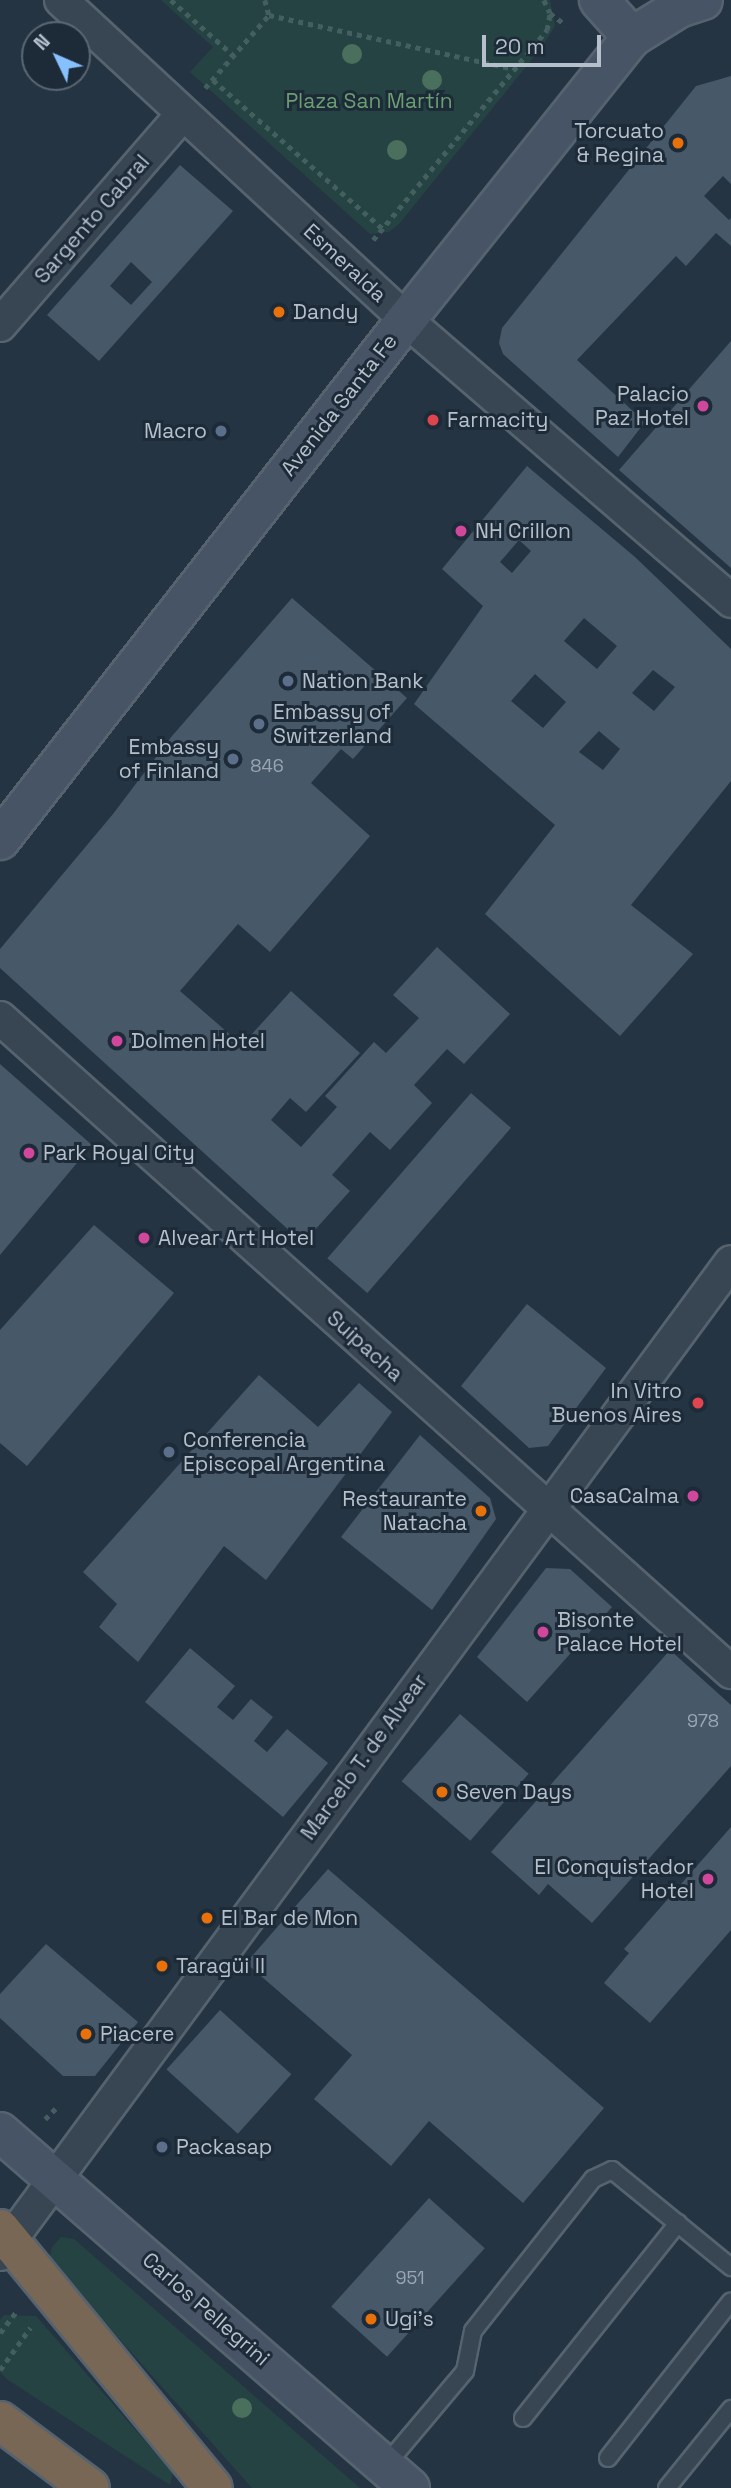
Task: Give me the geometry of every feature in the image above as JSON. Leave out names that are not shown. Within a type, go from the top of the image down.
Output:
[{"type":"highway","points":[[3,2241],[213,2488]]},
{"type":"highway","points":[[0,2421],[90,2488]]},
{"type":"main road","points":[[599,0],[632,37]]},
{"type":"main road","name":"Avenida Santa Fe","points":[[0,840],[406,320],[632,37],[679,8],[703,0]]},
{"type":"main road","name":"Carlos Pellegrini","points":[[0,2132],[397,2477]]},
{"type":"street","name":"Esmeralda","points":[[61,0],[406,320],[731,601]]},
{"type":"street","name":"Sargento Cabral","points":[[0,325],[183,114]]},
{"type":"street","name":"Suipacha","points":[[0,1018],[731,1672]]},
{"type":"street","name":"Marcelo T. de Alvear","points":[[3,2241],[55,2179],[546,1509],[731,1262]]},
{"type":"lane","points":[[397,2477],[465,2371],[473,2331],[593,2179],[612,2170],[731,2267]]},
{"type":"lane","points":[[523,2418],[678,2223]]},
{"type":"lane","points":[[608,2459],[731,2301]]},
{"type":"lane","points":[[667,2488],[731,2409]]},
{"type":"path","points":[[171,0],[234,56]]},
{"type":"path","points":[[265,0],[269,15]]},
{"type":"path","points":[[351,268],[547,30],[550,13],[544,0]]},
{"type":"path","points":[[183,114],[269,15]]},
{"type":"path","points":[[269,15],[514,69]]},
{"type":"path","points":[[213,80],[383,229]]},
{"type":"green space","name":"Plaza San Martín","points":[[161,0],[550,0],[555,26],[542,47],[399,224],[389,232],[370,234],[190,72],[213,47]]},
{"type":"green space","points":[[61,2237],[74,2239],[360,2488],[252,2488],[49,2260],[52,2247]]},
{"type":"green space","points":[[4,2315],[36,2316],[173,2473],[170,2485],[8,2380],[0,2372],[0,2320]]},
{"type":"building","points":[[731,76],[731,184],[723,176],[704,196],[729,220],[731,218],[731,246],[716,233],[686,266],[676,256],[577,360],[645,422],[618,457],[503,354],[499,343],[502,328],[696,86]]},
{"type":"building","points":[[180,165],[233,211],[99,361],[47,315]],"holes":[[[131,262],[152,282],[131,305],[110,286]]]},
{"type":"building","name":"Palacio Paz Hotel","points":[[731,341],[731,568],[619,470]]},
{"type":"building","points":[[527,466],[635,557],[731,649],[731,781],[631,905],[693,954],[620,1036],[485,914],[555,825],[414,704],[483,606],[442,569]],"holes":[[[519,540],[531,551],[512,573],[500,562]],[[584,618],[617,646],[597,669],[564,641]],[[653,670],[675,687],[654,711],[632,693]],[[535,674],[566,702],[543,728],[511,701]],[[599,731],[620,749],[603,770],[579,752]]]},
{"type":"building","points":[[292,598],[407,698],[353,759],[341,749],[311,783],[370,836],[270,952],[238,924],[180,991],[242,1045],[291,991],[360,1053],[306,1112],[290,1098],[271,1120],[301,1147],[337,1107],[325,1096],[374,1042],[386,1053],[419,1018],[393,995],[437,947],[510,1014],[464,1064],[447,1049],[414,1085],[432,1103],[390,1150],[370,1132],[332,1175],[350,1191],[303,1243],[0,968],[0,949],[113,814],[172,736]]},
{"type":"building","points":[[0,1064],[92,1145],[0,1255]]},
{"type":"building","points":[[471,1093],[511,1128],[367,1293],[327,1258]]},
{"type":"building","points":[[94,1225],[174,1293],[27,1466],[0,1443],[0,1330]]},
{"type":"building","points":[[527,1304],[606,1368],[548,1446],[529,1448],[461,1386]]},
{"type":"building","points":[[259,1375],[318,1427],[359,1383],[392,1412],[266,1580],[224,1546],[138,1662],[99,1627],[117,1604],[83,1572]]},
{"type":"building","points":[[420,1435],[490,1498],[496,1519],[432,1610],[341,1537]]},
{"type":"building","name":"Bisonte Palace Hotel","points":[[546,1568],[570,1569],[612,1607],[527,1702],[477,1657]]},
{"type":"building","points":[[190,1648],[235,1686],[217,1707],[233,1720],[251,1699],[273,1717],[254,1741],[267,1752],[287,1729],[328,1763],[283,1817],[145,1702]]},
{"type":"building","points":[[670,1650],[731,1705],[731,1766],[592,1923],[548,1884],[539,1895],[491,1852]]},
{"type":"building","points":[[460,1714],[529,1774],[470,1841],[402,1781]]},
{"type":"building","name":"El Conquistador Hotel","points":[[731,1827],[731,1930],[650,2023],[604,1983],[629,1953],[624,1949]]},
{"type":"building","points":[[328,1869],[604,2108],[523,2203],[429,2121],[391,2166],[314,2099],[352,2055],[246,1963]]},
{"type":"building","points":[[46,1944],[138,2022],[95,2076],[63,2076],[0,2018],[0,1994]]},
{"type":"building","points":[[220,2010],[291,2074],[238,2134],[166,2069]]},
{"type":"building","points":[[429,2198],[485,2248],[387,2357],[331,2306]]},
{"type":"place","name":"Torcuato & Regina","points":[[678,143]]},
{"type":"place","name":"Dandy","points":[[279,312]]},
{"type":"place","name":"Palacio Paz Hotel","points":[[703,406]]},
{"type":"place","name":"Farmacity","points":[[433,420]]},
{"type":"place","name":"Macro","points":[[221,431]]},
{"type":"place","name":"NH Crillon","points":[[461,531]]},
{"type":"place","name":"Nation Bank","points":[[288,681]]},
{"type":"place","name":"Embassy of Switzerland","points":[[259,724]]},
{"type":"place","name":"Embassy of Finland","points":[[233,759]]},
{"type":"place","name":"Dolmen Hotel","points":[[117,1041]]},
{"type":"place","name":"Park Royal City","points":[[29,1153]]},
{"type":"place","name":"Alvear Art Hotel","points":[[144,1238]]},
{"type":"place","name":"In Vitro Buenos Aires","points":[[698,1403]]},
{"type":"place","name":"Conferencia Episcopal Argentina","points":[[169,1452]]},
{"type":"place","name":"CasaCalma","points":[[693,1496]]},
{"type":"place","name":"Restaurante Natacha","points":[[481,1511]]},
{"type":"place","name":"Bisonte Palace Hotel","points":[[543,1632]]},
{"type":"place","name":"Seven Days","points":[[442,1792]]},
{"type":"place","name":"El Conquistador Hotel","points":[[708,1879]]},
{"type":"place","name":"El Bar de Mon","points":[[207,1918]]},
{"type":"place","name":"Taragüi II","points":[[162,1966]]},
{"type":"place","name":"Piacere","points":[[86,2034]]},
{"type":"place","name":"Packasap","points":[[162,2147]]},
{"type":"place","name":"Ugi's","points":[[371,2319]]}]
